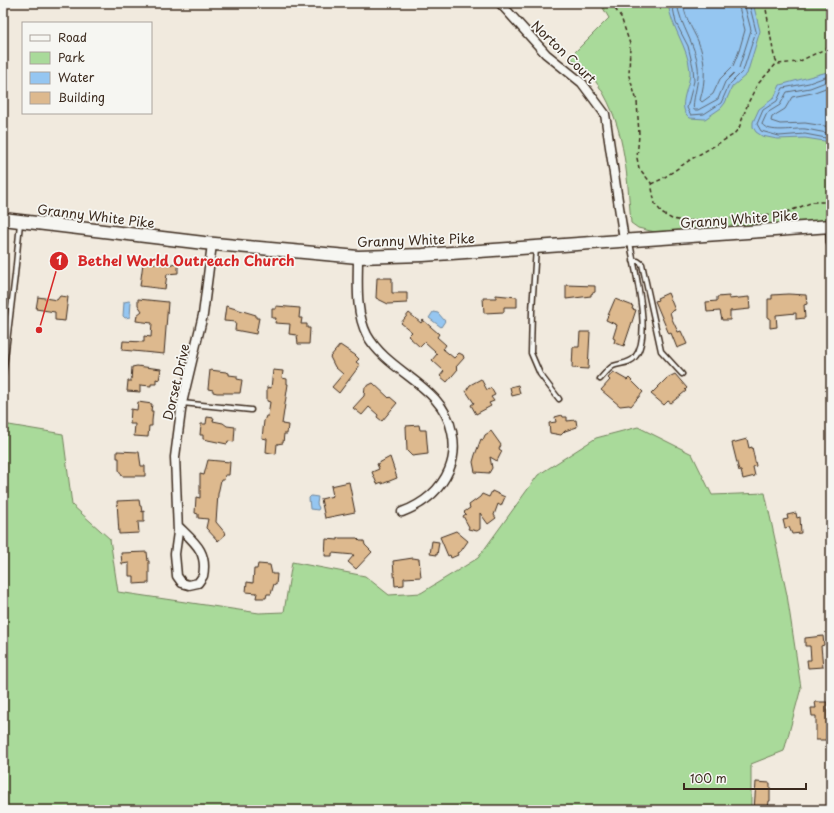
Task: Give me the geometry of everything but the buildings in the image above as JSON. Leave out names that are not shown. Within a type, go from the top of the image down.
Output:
[{"type":"main road","name":"Granny White Pike","points":[[3,219],[212,244],[358,257],[536,247],[830,226]]},
{"type":"street","name":"Norton Court","points":[[500,3],[546,54],[582,83],[605,114],[627,240]]},
{"type":"street","points":[[830,226],[831,243]]},
{"type":"street","name":"Dorset Drive","points":[[178,526],[197,546],[203,556],[203,576],[195,584],[185,585],[177,576],[175,554],[178,526],[175,462],[182,403],[201,326],[212,244]]},
{"type":"street","points":[[358,257],[359,312],[368,336],[378,350],[436,398],[447,415],[453,434],[452,459],[443,481],[433,494],[422,503],[402,512]]},
{"type":"lane","points":[[3,376],[20,221]]},
{"type":"lane","points":[[600,379],[611,367],[634,359],[640,349],[642,311],[633,261],[627,240]]},
{"type":"lane","points":[[536,247],[531,353],[540,374],[558,399]]},
{"type":"lane","points":[[633,261],[638,261],[642,264],[661,351],[682,374]]},
{"type":"lane","points":[[182,403],[251,410]]},
{"type":"path","points":[[611,3],[621,17],[628,34],[631,52],[630,76],[637,101],[639,126],[638,163],[641,172],[651,184],[653,198],[659,210],[667,217],[683,221],[765,215],[787,212],[813,202],[831,202]]},
{"type":"path","points":[[765,3],[777,63]]},
{"type":"path","points":[[777,63],[783,65],[798,62],[831,46]]},
{"type":"path","points":[[651,184],[662,179],[693,158],[733,135],[741,123],[748,103],[757,85],[777,63]]},
{"type":"green space","points":[[600,3],[831,3],[831,220],[659,233],[638,228],[631,223],[626,167],[618,129],[612,111],[604,94],[593,78],[570,57],[609,18]]},
{"type":"green space","points":[[3,424],[63,434],[72,505],[110,539],[118,592],[259,613],[284,612],[292,562],[365,576],[389,595],[421,593],[478,558],[538,475],[596,438],[638,427],[692,454],[712,495],[765,493],[787,595],[801,688],[784,751],[751,764],[751,810],[3,810]]},
{"type":"water","points":[[668,3],[752,3],[754,7],[760,31],[747,74],[732,87],[725,103],[721,108],[705,119],[690,118],[684,108],[685,96],[690,77],[689,62],[672,21]]},
{"type":"water","points":[[831,71],[831,142],[805,138],[777,139],[762,136],[756,132],[753,127],[753,122],[759,109],[774,98],[780,85]]},
{"type":"water","points":[[124,302],[131,302],[130,317],[125,318],[123,316]]},
{"type":"water","points":[[433,312],[438,313],[445,321],[441,327],[429,318]]},
{"type":"water","points":[[311,496],[318,497],[318,510],[310,509],[309,498]]},
{"type":"place","name":"Bethel World Outreach Church","points":[[39,330]]}]
